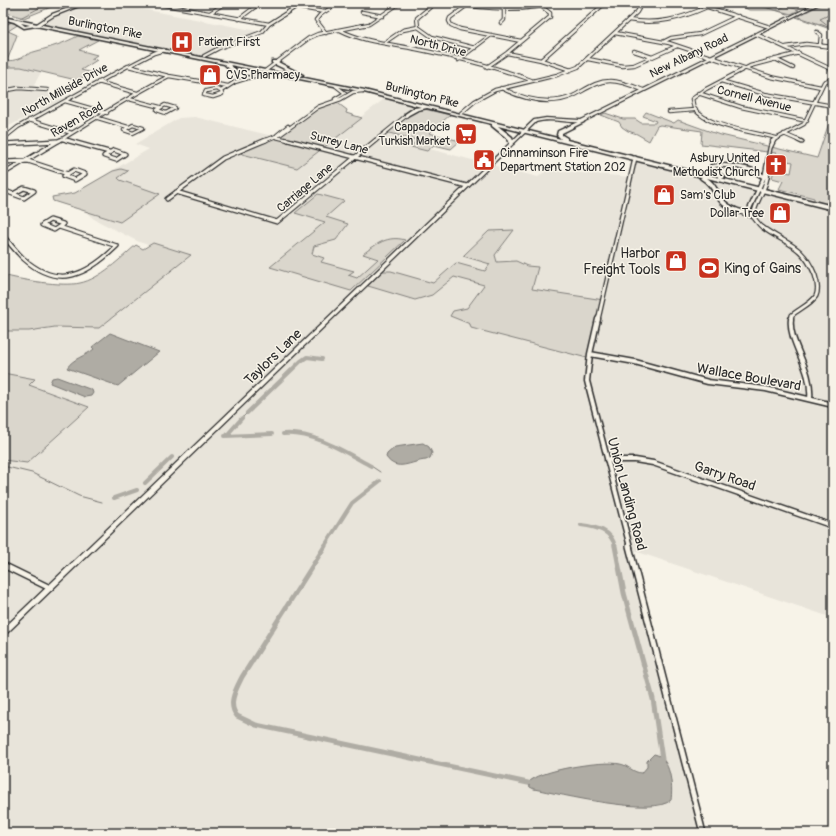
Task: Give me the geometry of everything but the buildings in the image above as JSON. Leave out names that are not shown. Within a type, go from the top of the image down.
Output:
[{"type":"highway","points":[[3,16],[12,19],[24,27],[38,24]]},
{"type":"highway","name":"Burlington Pike","points":[[38,24],[154,50],[165,50],[364,91],[565,139],[833,207]]},
{"type":"highway","name":"Burlington Pike","points":[[38,24],[204,56],[265,70],[304,76],[461,113],[692,173],[763,189]]},
{"type":"highway","points":[[218,61],[231,67],[245,78]]},
{"type":"highway","points":[[276,62],[304,76]]},
{"type":"highway","points":[[407,101],[414,107],[407,115]]},
{"type":"highway","points":[[407,115],[418,108],[427,106]]},
{"type":"highway","points":[[565,139],[559,133],[582,121]]},
{"type":"highway","points":[[489,122],[506,135],[512,143]]},
{"type":"highway","points":[[566,129],[568,122]]},
{"type":"highway","points":[[506,135],[517,138]]},
{"type":"highway","points":[[732,181],[713,172],[711,168],[722,165],[756,172],[764,177]]},
{"type":"highway","points":[[692,173],[712,184],[723,202],[736,209],[752,213]]},
{"type":"street","points":[[38,24],[53,15],[85,3]]},
{"type":"street","points":[[154,3],[269,24]]},
{"type":"street","points":[[210,13],[225,3]]},
{"type":"street","points":[[239,19],[260,3]]},
{"type":"street","points":[[204,56],[219,48],[262,32],[269,24],[302,3]]},
{"type":"street","points":[[326,33],[316,22],[324,12],[338,3]]},
{"type":"street","points":[[390,3],[399,4]]},
{"type":"street","points":[[418,27],[417,18],[435,3]]},
{"type":"street","points":[[450,3],[504,10],[542,7],[558,3]]},
{"type":"street","points":[[541,60],[605,3]]},
{"type":"street","points":[[461,113],[475,101],[501,88],[571,70],[588,59],[637,12],[642,3]]},
{"type":"street","points":[[695,3],[770,27]]},
{"type":"street","name":"New Albany Road","points":[[568,122],[582,121],[819,3]]},
{"type":"street","points":[[227,86],[221,91],[222,94],[216,97],[208,97],[204,95],[206,91],[227,86],[265,70],[309,38],[369,24],[399,4]]},
{"type":"street","points":[[466,6],[450,18],[450,24],[460,29],[521,42]]},
{"type":"street","points":[[296,7],[324,12]]},
{"type":"street","points":[[487,67],[521,42],[550,17],[550,13],[542,7]]},
{"type":"street","points":[[628,20],[651,23],[670,22],[707,7]]},
{"type":"street","points":[[501,23],[504,20],[504,10]]},
{"type":"street","points":[[362,12],[383,16]]},
{"type":"street","points":[[663,42],[672,38],[700,34],[738,16]]},
{"type":"street","points":[[384,43],[403,30],[418,27],[432,37],[475,48]]},
{"type":"street","name":"North Drive","points":[[340,30],[353,37],[518,74],[531,80]]},
{"type":"street","points":[[817,32],[821,35],[820,45]]},
{"type":"street","points":[[615,33],[663,42],[771,77],[821,87]]},
{"type":"street","points":[[756,34],[833,70]]},
{"type":"street","points":[[458,60],[491,35]]},
{"type":"street","points":[[786,47],[803,44],[833,47]]},
{"type":"street","points":[[588,59],[629,66],[639,64],[677,46]]},
{"type":"street","name":"North Millside Drive","points":[[3,139],[16,128],[29,120],[128,66],[154,50]]},
{"type":"street","points":[[634,51],[652,57]]},
{"type":"street","points":[[507,53],[541,60],[571,70]]},
{"type":"street","points":[[694,110],[691,103],[692,99],[698,93],[755,64],[799,53]]},
{"type":"street","points":[[774,59],[793,68]]},
{"type":"street","points":[[128,66],[169,76],[227,86]]},
{"type":"street","name":"Raven Road","points":[[3,174],[107,113],[137,92],[149,88],[169,76]]},
{"type":"street","points":[[810,399],[811,388],[808,373],[790,328],[792,315],[814,298],[817,293],[817,281],[814,270],[810,260],[798,248],[762,227],[752,213],[768,181],[770,145],[776,138],[802,126],[807,121],[824,82],[833,78]]},
{"type":"street","points":[[501,88],[521,96],[549,101],[567,98],[604,81],[622,82],[642,90]]},
{"type":"street","points":[[721,81],[765,94],[833,106]]},
{"type":"street","points":[[98,82],[137,92]]},
{"type":"street","points":[[277,136],[277,134],[312,108],[344,94],[345,92],[342,89],[332,84]]},
{"type":"street","points":[[3,91],[19,88],[47,90]]},
{"type":"street","points":[[216,89],[221,91]]},
{"type":"street","points":[[166,199],[223,158],[277,136],[318,108],[341,99],[353,92],[364,91]]},
{"type":"street","name":"Cornell Avenue","points":[[698,93],[740,107],[807,121]]},
{"type":"street","points":[[129,99],[160,107],[165,105],[175,108],[166,113],[157,110],[160,107]]},
{"type":"street","points":[[65,101],[107,113]]},
{"type":"street","points":[[669,112],[694,110],[713,121],[776,138]]},
{"type":"street","name":"Carriage Lane","points":[[176,192],[277,222],[407,115]]},
{"type":"street","points":[[97,118],[128,127],[133,125],[143,128],[133,133],[124,130],[128,127]]},
{"type":"street","name":"Taylors Lane","points":[[3,633],[517,138],[538,120],[547,119],[568,122]]},
{"type":"street","points":[[29,120],[72,133]]},
{"type":"street","points":[[784,134],[802,142]]},
{"type":"street","name":"Surrey Lane","points":[[277,136],[467,186]]},
{"type":"street","points":[[3,144],[60,140],[109,152],[114,150],[125,154],[116,160],[104,156],[109,152]]},
{"type":"street","name":"Union Landing Road","points":[[635,158],[590,354],[587,381],[606,460],[703,833]]},
{"type":"street","points":[[3,162],[25,161],[68,174]]},
{"type":"street","points":[[763,189],[764,177],[768,169]]},
{"type":"street","points":[[74,170],[85,174],[76,180],[64,176],[68,174],[74,170]]},
{"type":"street","points":[[3,190],[13,194],[24,198],[34,191],[24,188],[13,194]]},
{"type":"street","points":[[3,236],[5,241],[28,262],[48,276],[58,278],[68,278],[81,272],[117,246],[59,227],[54,230],[42,225],[50,220],[63,224],[59,227]]},
{"type":"street","name":"Wallace Boulevard","points":[[590,354],[639,363],[708,382],[760,388],[833,405]]},
{"type":"street","name":"Garry Road","points":[[606,460],[635,460],[657,465],[833,526]]},
{"type":"street","points":[[3,565],[50,588]]},
{"type":"shaded area","points":[[3,3],[61,3],[24,18],[3,12]]},
{"type":"shaded area","points":[[85,3],[111,3],[262,32],[219,48],[204,56],[36,23]]},
{"type":"shaded area","points":[[735,3],[756,3],[776,10],[749,10]]},
{"type":"shaded area","points":[[824,3],[833,3],[833,30],[796,17]]},
{"type":"shaded area","points":[[786,6],[799,10],[791,14],[776,10]]},
{"type":"shaded area","points":[[10,22],[19,24],[8,31],[17,35],[7,61],[21,58],[33,52],[58,45],[78,36],[98,40],[79,50],[97,55],[91,59],[97,60],[81,70],[93,73],[76,80],[21,67],[6,67],[3,75],[3,26]]},
{"type":"shaded area","points":[[6,67],[21,67],[41,72],[34,85],[47,91],[51,95],[65,98],[3,129],[3,75]]},
{"type":"shaded area","points":[[388,96],[412,104],[413,107],[407,115],[421,141],[418,146],[538,177],[547,170],[631,177],[635,158],[833,208],[833,618],[632,550],[703,833],[3,833],[3,329],[93,326],[185,257],[139,242],[94,219],[81,208],[59,202],[149,149],[135,144],[179,118],[195,117],[321,148]]},
{"type":"shaded area","points":[[335,101],[347,110],[346,113],[362,118],[297,168],[242,154],[239,151],[269,140],[325,103]]},
{"type":"shaded area","points":[[416,107],[450,115],[429,133],[460,141],[451,149],[434,145],[427,151],[411,147],[417,140],[385,132]]},
{"type":"shaded area","points":[[646,112],[674,123],[678,120],[717,134],[817,158],[831,117],[833,118],[833,206],[814,201],[814,198],[779,189],[783,181],[772,178],[774,170],[791,173],[793,162],[775,159],[776,153],[701,144],[702,131],[660,125],[657,126],[649,141],[628,131],[622,127],[619,122],[601,115],[605,113],[623,119],[635,119],[641,123],[655,123],[656,121],[643,116]]},
{"type":"shaded area","points":[[121,169],[128,171],[118,178],[120,180],[160,194],[120,222],[53,201],[52,197],[75,193],[113,171]]},
{"type":"shaded area","points":[[318,194],[344,201],[326,217],[348,224],[336,240],[314,246],[312,254],[324,258],[321,262],[354,271],[348,275],[357,278],[378,259],[363,254],[382,241],[393,239],[405,240],[351,291],[270,267],[325,222],[295,213]]},
{"type":"shaded area","points":[[514,230],[495,255],[497,262],[516,261],[527,266],[538,267],[532,289],[604,300],[591,359],[471,328],[470,324],[450,316],[453,311],[467,308],[484,285],[454,277],[432,295],[415,300],[368,286],[382,271],[391,271],[433,283],[456,263],[485,271],[490,264],[463,256],[489,231]]},
{"type":"shaded area","points":[[153,243],[191,255],[99,328],[55,327],[29,331],[3,331],[3,275],[53,284],[80,283],[88,281],[103,273],[136,245],[143,249]]},
{"type":"shaded area","points":[[110,333],[159,352],[118,386],[67,368],[76,359],[94,349],[92,347]]},
{"type":"shaded area","points":[[3,373],[35,379],[29,385],[89,407],[27,463],[3,460]]},
{"type":"shaded area","points":[[57,377],[92,390],[93,393],[91,396],[85,397],[50,383],[52,378]]},
{"type":"shaded area","points":[[423,443],[429,447],[432,453],[430,458],[426,460],[400,465],[390,462],[386,457],[387,454],[395,447]]},
{"type":"shaded area","points":[[654,754],[660,756],[670,773],[672,788],[671,800],[661,805],[646,806],[606,803],[534,789],[530,787],[528,783],[534,778],[557,770],[600,763],[620,764],[636,772],[642,773],[647,767],[647,761]]},
{"type":"waterway","points":[[20,18],[49,3]]},
{"type":"waterway","points":[[751,3],[788,14]]},
{"type":"waterway","points":[[829,26],[820,19],[833,13]]},
{"type":"waterway","points":[[799,17],[831,28]]},
{"type":"waterway","points":[[3,26],[12,22]]},
{"type":"waterway","points":[[247,413],[301,361],[307,357],[322,359]]},
{"type":"waterway","points":[[242,418],[247,413]]},
{"type":"waterway","points":[[227,435],[242,418]]},
{"type":"waterway","points":[[225,436],[272,434]]},
{"type":"waterway","points":[[283,434],[294,434],[317,439],[340,449],[371,466]]},
{"type":"waterway","points":[[145,483],[172,457]]},
{"type":"waterway","points":[[3,466],[32,473],[79,496],[102,502]]},
{"type":"waterway","points":[[371,466],[380,472]]},
{"type":"waterway","points":[[324,547],[352,503],[380,481]]},
{"type":"waterway","points":[[114,498],[137,490]]},
{"type":"waterway","points":[[581,525],[598,528],[607,533],[611,537],[615,547]]},
{"type":"waterway","points":[[325,546],[242,677],[235,691],[233,702],[234,711],[237,716],[256,725],[528,783]]},
{"type":"waterway","points":[[615,546],[624,593],[653,699],[662,759]]},
{"type":"place","name":"Patient First","points":[[182,42]]},
{"type":"place","name":"CVS Pharmacy","points":[[210,75]]},
{"type":"place","name":"Cappadocia Turkish Market","points":[[466,134]]},
{"type":"place","name":"Cinnaminson Fire Department Station 202","points":[[484,160]]},
{"type":"place","name":"Asbury United Methodist Church","points":[[776,165]]},
{"type":"place","name":"Sam's Club","points":[[664,195]]},
{"type":"place","name":"Dollar Tree","points":[[780,213]]},
{"type":"place","name":"Harbor Freight Tools","points":[[676,261]]},
{"type":"place","name":"King of Gains","points":[[709,268]]}]
